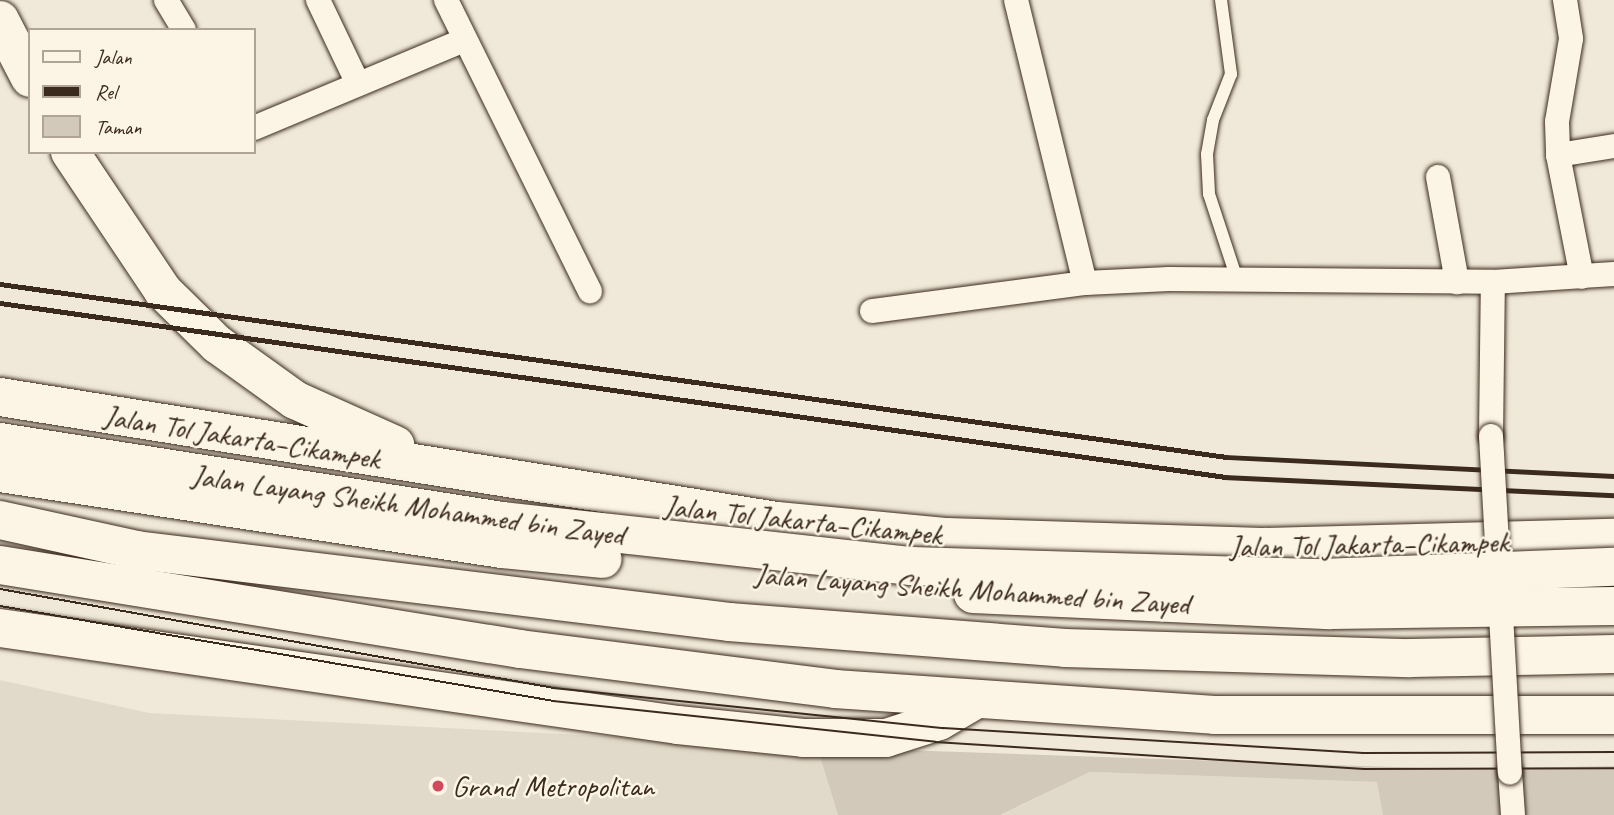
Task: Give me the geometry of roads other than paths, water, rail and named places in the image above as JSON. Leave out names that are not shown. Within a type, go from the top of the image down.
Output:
[{"type":"highway","points":[[0,20],[28,74]]},
{"type":"highway","points":[[71,154],[163,291],[217,344],[285,393],[390,444],[584,493]]},
{"type":"highway","name":"Jalan Tol Jakarta–Cikampek","points":[[0,397],[584,493],[777,521],[947,537],[1262,547],[1614,538]]},
{"type":"highway","name":"Jalan Layang Sheikh Mohammed bin Zayed","points":[[0,442],[502,521],[911,566],[1308,578],[1614,567]]},
{"type":"highway","name":"Jalan Layang Sheikh Mohammed bin Zayed","points":[[0,473],[502,549],[931,592],[1331,610],[1614,606]]},
{"type":"highway","points":[[0,520],[136,550],[729,622],[1065,648],[1410,658],[1614,654]]},
{"type":"highway","points":[[0,565],[520,649],[835,689],[975,700],[1319,717],[1614,715]]},
{"type":"highway","points":[[0,628],[678,725],[803,738],[886,738],[939,721],[975,700]]},
{"type":"street","points":[[166,0],[183,28]]},
{"type":"street","points":[[318,0],[358,84]]},
{"type":"street","points":[[446,0],[462,41],[590,291]]},
{"type":"street","points":[[1016,0],[1085,283]]},
{"type":"street","points":[[1565,0],[1571,39],[1558,122],[1558,155],[1582,277]]},
{"type":"street","points":[[256,127],[462,41]]},
{"type":"street","points":[[1558,155],[1614,146]]},
{"type":"street","points":[[1438,177],[1457,282]]},
{"type":"street","points":[[872,311],[1085,283],[1237,279],[1493,282],[1614,274]]},
{"type":"street","points":[[1493,282],[1491,436],[1513,815]]},
{"type":"lane","points":[[1221,0],[1231,74],[1213,120],[1207,154],[1209,194],[1237,279]]},
{"type":"tram line","points":[[0,589],[554,688],[943,728],[1363,753],[1614,752]]},
{"type":"tram line","points":[[0,606],[554,701],[935,742],[1364,769],[1614,768]]},
{"type":"railway","points":[[0,284],[1226,457],[1614,476]]},
{"type":"railway","points":[[0,303],[1226,477],[1614,495]]},
{"type":"place","name":"Grand Metropolitan","points":[[438,786]]}]
